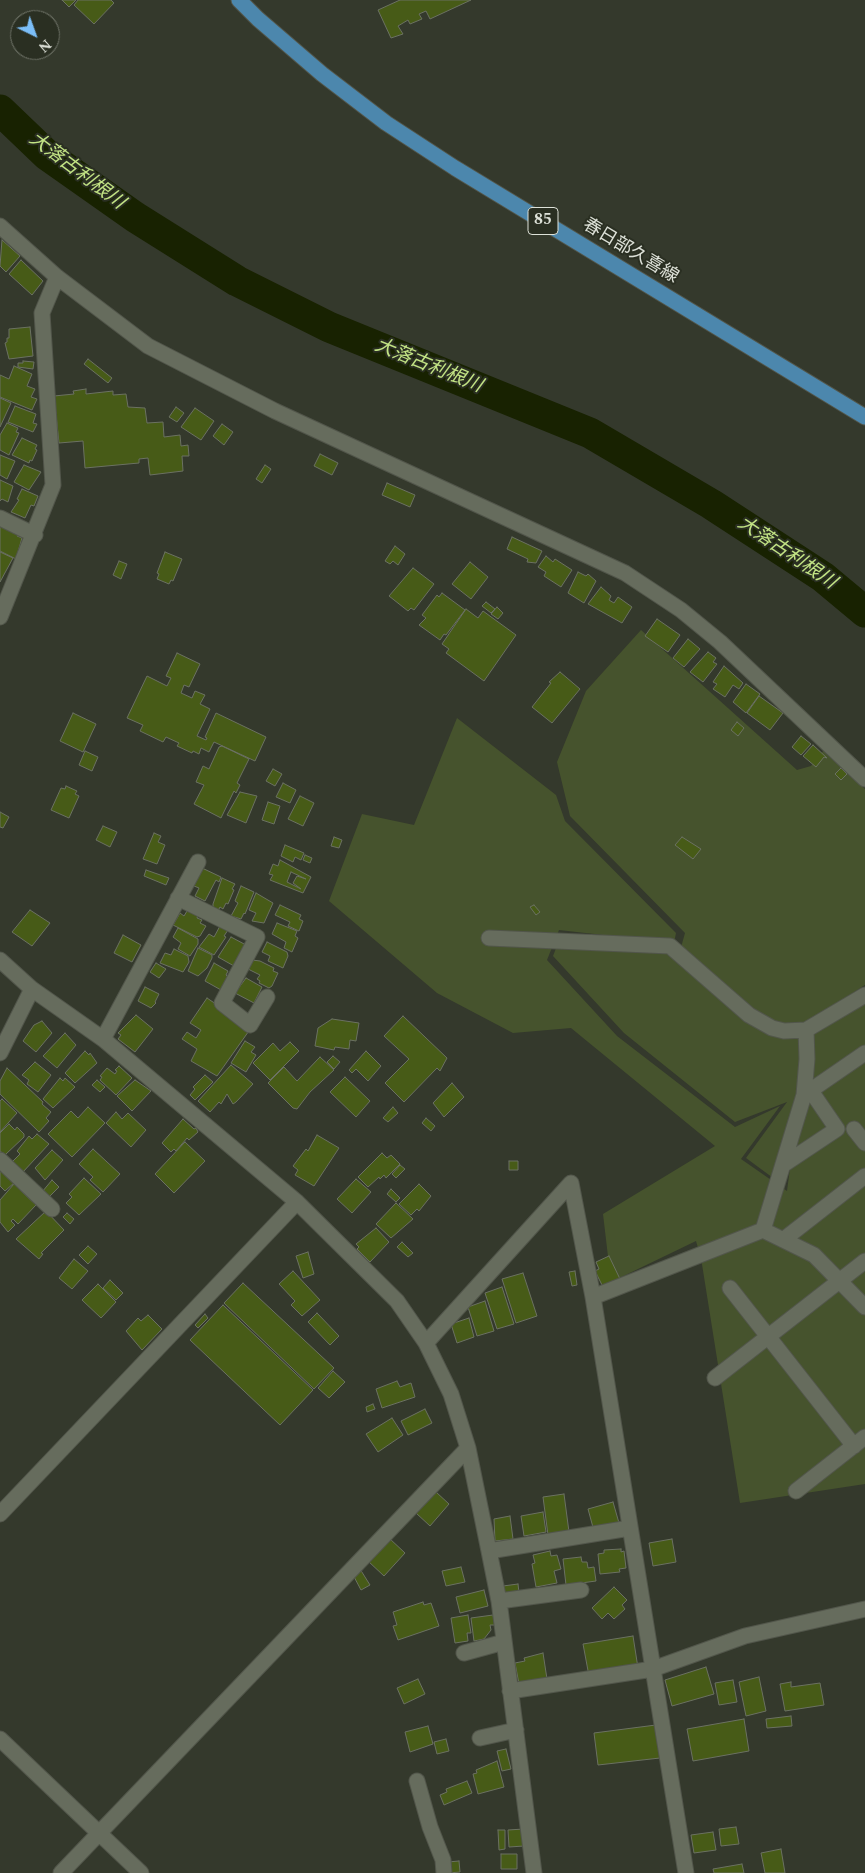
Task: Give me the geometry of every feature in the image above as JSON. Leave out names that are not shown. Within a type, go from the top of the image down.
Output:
[{"type":"main road","name":"春日部久喜線","points":[[239,0],[258,19],[322,74],[386,124],[455,168],[865,417]]},
{"type":"street","points":[[0,226],[57,277],[148,346],[275,411],[624,572],[681,610],[720,642],[865,779]]},
{"type":"street","points":[[0,618],[35,535],[53,485],[42,313],[57,277]]},
{"type":"street","points":[[0,518],[35,535]]},
{"type":"street","points":[[103,1039],[198,862]]},
{"type":"street","points":[[178,898],[257,937],[222,1003],[250,1026],[267,998]]},
{"type":"street","points":[[489,938],[670,946],[748,1016],[772,1028],[784,1030],[806,1030],[865,995]]},
{"type":"street","points":[[0,960],[32,989],[103,1039],[297,1202],[397,1301],[426,1343],[451,1394],[468,1448],[490,1551],[499,1601],[534,1873]]},
{"type":"street","points":[[0,1053],[32,989]]},
{"type":"street","points":[[763,1230],[808,1093],[806,1030]]},
{"type":"street","points":[[808,1093],[865,1053]]},
{"type":"street","points":[[783,1165],[837,1129],[808,1093]]},
{"type":"street","points":[[854,1129],[865,1143]]},
{"type":"street","points":[[0,1160],[52,1209]]},
{"type":"street","points":[[783,1240],[865,1176]]},
{"type":"street","points":[[426,1343],[571,1183],[593,1297],[686,1873]]},
{"type":"street","points":[[0,1514],[297,1202]]},
{"type":"street","points":[[593,1297],[763,1230],[814,1255],[865,1307]]},
{"type":"street","points":[[715,1378],[865,1261]]},
{"type":"street","points":[[730,1288],[768,1337],[859,1442],[796,1491]]},
{"type":"street","points":[[61,1873],[468,1448]]},
{"type":"street","points":[[490,1551],[630,1528]]},
{"type":"street","points":[[499,1601],[580,1590]]},
{"type":"street","points":[[510,1691],[653,1669],[745,1636],[865,1609]]},
{"type":"street","points":[[464,1653],[504,1642]]},
{"type":"street","points":[[480,1738],[516,1730]]},
{"type":"street","points":[[0,1739],[141,1873]]},
{"type":"street","points":[[417,1781],[430,1827],[444,1860],[444,1873]]},
{"type":"green space","points":[[641,630],[797,770],[811,766],[824,750],[865,789],[865,985],[807,1022],[784,1186],[746,1158],[787,1102],[735,1122],[624,1033],[553,956],[560,938],[680,951],[685,933],[570,816],[557,762],[586,691]]},
{"type":"green space","points":[[457,718],[556,795],[565,821],[676,933],[674,943],[559,930],[547,960],[617,1036],[735,1127],[780,1106],[741,1159],[787,1191],[809,1023],[865,988],[865,1484],[740,1503],[701,1258],[696,1241],[611,1282],[603,1214],[715,1146],[571,1028],[513,1033],[437,993],[329,901],[362,814],[414,825]]},
{"type":"building","points":[[62,0],[76,0],[69,7]]},
{"type":"building","points":[[78,0],[111,0],[114,3],[94,24],[74,5]]},
{"type":"building","points":[[400,0],[471,0],[430,19],[426,11],[419,14],[422,19],[410,24],[408,20],[398,26],[403,34],[391,38],[378,10]]},
{"type":"building","points":[[2,240],[20,256],[6,272],[0,266]]},
{"type":"building","points":[[21,260],[43,281],[32,295],[9,274]]},
{"type":"building","points":[[30,327],[33,356],[9,359],[5,343],[7,338],[9,338],[9,329]]},
{"type":"building","points":[[88,359],[112,378],[108,383],[84,364]]},
{"type":"building","points":[[23,361],[34,362],[33,369],[18,367],[18,363],[23,363]]},
{"type":"building","points":[[14,366],[32,374],[27,386],[35,389],[31,397],[37,399],[32,410],[0,397],[0,375],[9,379]]},
{"type":"building","points":[[86,389],[86,394],[113,391],[113,395],[126,394],[128,407],[145,408],[147,423],[163,422],[164,437],[180,435],[181,446],[188,445],[189,456],[182,456],[183,471],[150,475],[148,458],[139,459],[139,463],[85,468],[83,441],[59,443],[54,396],[74,394],[73,391]]},
{"type":"building","points":[[0,398],[11,403],[0,427]]},
{"type":"building","points":[[15,406],[36,414],[33,423],[37,424],[33,432],[8,422]]},
{"type":"building","points":[[176,407],[184,413],[177,422],[169,417]]},
{"type":"building","points":[[195,408],[214,421],[201,440],[181,427]]},
{"type":"building","points":[[7,423],[18,428],[16,432],[19,433],[9,455],[0,450],[0,435]]},
{"type":"building","points":[[222,424],[233,432],[224,445],[213,436]]},
{"type":"building","points":[[22,438],[37,445],[35,449],[37,450],[32,461],[30,460],[29,463],[12,455]]},
{"type":"building","points":[[320,454],[338,463],[332,475],[314,466]]},
{"type":"building","points":[[0,455],[15,461],[7,479],[0,475]]},
{"type":"building","points":[[24,465],[41,472],[29,490],[14,482]]},
{"type":"building","points":[[265,465],[271,469],[262,483],[256,479]]},
{"type":"building","points":[[0,480],[13,486],[8,502],[2,499],[0,501]]},
{"type":"building","points":[[387,483],[415,495],[410,507],[382,495]]},
{"type":"building","points":[[22,489],[38,496],[34,506],[31,505],[25,518],[11,512],[19,500],[17,499]]},
{"type":"building","points":[[0,526],[19,534],[17,536],[22,538],[16,559],[0,551]]},
{"type":"building","points":[[512,537],[542,551],[536,563],[527,562],[528,559],[507,549]]},
{"type":"building","points":[[395,546],[405,554],[398,565],[393,561],[390,564],[385,561]]},
{"type":"building","points":[[0,552],[13,558],[0,582]]},
{"type":"building","points":[[165,552],[182,559],[173,581],[171,580],[169,584],[157,579],[159,574],[157,573]]},
{"type":"building","points":[[546,556],[553,562],[555,559],[572,570],[561,587],[544,576],[546,572],[538,567]]},
{"type":"building","points":[[119,561],[127,564],[121,579],[113,575]]},
{"type":"building","points":[[470,562],[488,577],[471,599],[452,584]]},
{"type":"building","points":[[413,568],[434,584],[414,610],[411,608],[408,611],[389,596]]},
{"type":"building","points":[[578,572],[586,576],[588,574],[596,581],[584,603],[568,593]]},
{"type":"building","points":[[601,587],[611,596],[609,600],[614,603],[618,597],[632,607],[622,623],[588,604]]},
{"type":"building","points":[[442,593],[465,610],[440,640],[419,625],[426,618],[422,615],[437,595],[439,597]]},
{"type":"building","points":[[486,602],[495,609],[491,613],[482,606]]},
{"type":"building","points":[[497,607],[503,613],[498,619],[491,614]]},
{"type":"building","points":[[466,609],[478,618],[483,611],[516,635],[484,681],[446,653],[449,649],[442,644]]},
{"type":"building","points":[[657,619],[680,635],[668,652],[645,636]]},
{"type":"building","points":[[688,639],[700,649],[684,667],[673,658]]},
{"type":"building","points":[[708,652],[716,658],[713,662],[717,664],[703,682],[690,672]]},
{"type":"building","points":[[177,653],[200,664],[189,687],[184,685],[181,693],[192,698],[195,691],[205,695],[200,704],[210,709],[197,736],[206,740],[207,738],[205,737],[216,713],[266,737],[255,761],[214,742],[209,752],[201,748],[199,754],[193,751],[192,753],[177,746],[179,743],[166,737],[163,742],[140,731],[143,725],[127,718],[147,676],[167,686],[171,678],[166,676]]},
{"type":"building","points":[[724,666],[743,683],[739,689],[733,685],[725,697],[713,689],[717,684],[713,682]]},
{"type":"building","points":[[560,672],[580,689],[552,723],[532,707],[551,683],[549,682]]},
{"type":"building","points":[[746,684],[760,694],[746,713],[733,702]]},
{"type":"building","points":[[759,696],[783,713],[770,730],[747,713]]},
{"type":"building","points":[[73,713],[96,724],[83,752],[60,741]]},
{"type":"building","points":[[737,722],[744,728],[738,736],[731,730]]},
{"type":"building","points":[[801,736],[811,744],[801,755],[792,747]]},
{"type":"building","points":[[813,745],[827,758],[824,757],[816,767],[803,756]]},
{"type":"building","points":[[222,746],[249,759],[237,783],[240,785],[236,793],[234,791],[221,818],[194,804],[204,785],[196,782],[203,766],[209,769],[219,747]]},
{"type":"building","points":[[85,751],[98,757],[92,771],[79,765]]},
{"type":"building","points":[[841,768],[847,774],[841,780],[835,774]]},
{"type":"building","points":[[273,769],[282,774],[275,786],[266,781]]},
{"type":"building","points":[[283,783],[296,790],[290,803],[276,797]]},
{"type":"building","points":[[66,786],[77,791],[75,794],[79,796],[69,818],[51,810],[61,788],[65,789]]},
{"type":"building","points":[[240,792],[257,796],[246,823],[227,815]]},
{"type":"building","points":[[300,796],[314,803],[303,826],[288,819]]},
{"type":"building","points":[[268,802],[280,806],[274,824],[262,820]]},
{"type":"building","points":[[0,812],[9,817],[3,828],[0,827]]},
{"type":"building","points":[[103,826],[117,832],[110,847],[96,840]]},
{"type":"building","points":[[154,833],[161,836],[158,842],[165,845],[157,864],[143,859]]},
{"type":"building","points":[[334,837],[342,840],[339,848],[331,846]]},
{"type":"building","points":[[682,837],[701,849],[693,859],[675,845]]},
{"type":"building","points":[[285,845],[304,853],[301,860],[295,857],[293,862],[281,856]]},
{"type":"building","points":[[305,855],[312,858],[310,863],[303,860]]},
{"type":"building","points":[[280,860],[311,877],[303,893],[270,880],[273,875],[269,874],[273,864],[278,866]],"holes":[[[291,872],[306,879],[297,876],[293,883],[301,889],[287,882]]]},
{"type":"building","points":[[202,868],[221,877],[219,882],[216,880],[205,901],[195,896],[199,888],[194,886]]},
{"type":"building","points":[[146,870],[169,878],[166,885],[144,876]]},
{"type":"building","points":[[222,878],[235,884],[228,904],[226,903],[223,909],[220,907],[218,911],[213,908],[213,904]]},
{"type":"building","points":[[241,886],[254,892],[241,919],[231,916],[238,903],[235,901]]},
{"type":"building","points":[[256,893],[273,903],[264,923],[252,921],[256,913],[249,910]]},
{"type":"building","points":[[280,905],[301,915],[299,919],[303,921],[299,931],[288,926],[290,922],[275,915]]},
{"type":"building","points":[[534,905],[540,912],[536,915],[530,907]]},
{"type":"building","points":[[30,910],[50,923],[32,946],[12,932]]},
{"type":"building","points":[[187,911],[198,915],[197,918],[202,920],[200,923],[206,926],[200,936],[197,937],[173,925],[180,913],[184,916]]},
{"type":"building","points":[[277,923],[297,931],[295,936],[298,938],[292,952],[284,948],[286,942],[272,934]]},
{"type":"building","points":[[220,926],[228,930],[224,936],[226,937],[214,955],[199,947],[209,934],[214,937]]},
{"type":"building","points":[[178,928],[198,939],[198,944],[190,956],[178,949],[181,943],[173,937]]},
{"type":"building","points":[[123,935],[141,945],[132,962],[114,953]]},
{"type":"building","points":[[231,937],[246,945],[234,966],[218,957]]},
{"type":"building","points":[[267,942],[287,952],[288,956],[283,968],[268,961],[270,956],[262,952]]},
{"type":"building","points":[[198,948],[212,955],[212,958],[207,968],[198,976],[188,971]]},
{"type":"building","points":[[174,949],[188,956],[189,962],[183,972],[160,963],[165,953],[171,955]]},
{"type":"building","points":[[252,960],[260,961],[274,968],[273,971],[278,973],[272,986],[269,988],[259,983],[260,981],[257,979],[260,975],[248,969]]},
{"type":"building","points":[[156,963],[166,969],[159,978],[150,972]]},
{"type":"building","points":[[214,963],[228,971],[226,975],[228,977],[221,990],[205,981]]},
{"type":"building","points":[[246,978],[262,987],[254,1003],[235,993]]},
{"type":"building","points":[[145,987],[159,994],[156,1003],[151,1008],[138,1001]]},
{"type":"building","points":[[207,998],[251,1028],[217,1076],[191,1061],[197,1049],[182,1039],[187,1032],[196,1038],[201,1030],[190,1023]]},
{"type":"building","points":[[136,1015],[153,1029],[135,1052],[118,1039],[121,1035],[118,1033]]},
{"type":"building","points":[[403,1016],[447,1058],[440,1071],[437,1068],[404,1102],[385,1083],[409,1059],[384,1036]]},
{"type":"building","points":[[332,1019],[359,1023],[356,1041],[350,1040],[349,1049],[335,1047],[334,1050],[315,1046],[318,1028]]},
{"type":"building","points":[[42,1021],[52,1033],[36,1052],[23,1041],[34,1025]]},
{"type":"building","points":[[65,1033],[76,1045],[57,1068],[43,1056]]},
{"type":"building","points":[[245,1041],[255,1047],[251,1052],[256,1055],[246,1072],[231,1063]]},
{"type":"building","points":[[290,1042],[299,1051],[270,1080],[253,1063],[273,1043],[280,1051]]},
{"type":"building","points":[[85,1051],[89,1055],[90,1053],[97,1063],[75,1083],[65,1073]]},
{"type":"building","points":[[366,1051],[381,1066],[368,1081],[356,1069],[352,1073],[349,1070]]},
{"type":"building","points":[[333,1056],[340,1062],[334,1069],[327,1062]]},
{"type":"building","points":[[320,1057],[334,1070],[310,1092],[297,1109],[293,1108],[268,1083],[284,1067],[297,1081]]},
{"type":"building","points":[[35,1062],[51,1075],[38,1092],[27,1084],[29,1080],[22,1075]]},
{"type":"building","points":[[231,1065],[253,1084],[233,1104],[227,1094],[221,1104],[219,1102],[210,1112],[198,1101]]},
{"type":"building","points":[[119,1066],[132,1078],[116,1095],[100,1080],[102,1077],[100,1076],[107,1068],[115,1074],[117,1071],[115,1070]]},
{"type":"building","points":[[7,1068],[51,1112],[46,1118],[49,1121],[39,1132],[0,1094],[0,1081]]},
{"type":"building","points":[[205,1075],[213,1082],[195,1100],[190,1095],[195,1089],[193,1087]]},
{"type":"building","points":[[345,1077],[370,1101],[356,1117],[330,1092]]},
{"type":"building","points":[[60,1078],[63,1081],[65,1078],[75,1087],[53,1108],[43,1099]]},
{"type":"building","points":[[97,1080],[105,1087],[100,1092],[92,1085]]},
{"type":"building","points":[[135,1080],[151,1091],[132,1111],[117,1096]]},
{"type":"building","points":[[452,1083],[464,1097],[444,1117],[433,1103]]},
{"type":"building","points":[[2,1099],[17,1113],[0,1132],[0,1101]]},
{"type":"building","points":[[88,1107],[105,1123],[72,1157],[48,1134],[71,1111],[78,1118]]},
{"type":"building","points":[[393,1107],[398,1113],[388,1122],[383,1118]]},
{"type":"building","points":[[116,1112],[122,1119],[128,1113],[146,1130],[131,1147],[106,1123]]},
{"type":"building","points":[[426,1118],[435,1126],[431,1131],[422,1123]]},
{"type":"building","points":[[183,1119],[194,1129],[196,1128],[198,1132],[189,1140],[187,1138],[176,1151],[174,1149],[171,1152],[162,1143]]},
{"type":"building","points":[[9,1124],[15,1130],[17,1127],[24,1134],[24,1137],[5,1155],[0,1151],[0,1133]]},
{"type":"building","points":[[37,1134],[49,1144],[22,1173],[11,1163],[20,1154],[17,1151],[29,1136],[32,1139]]},
{"type":"building","points":[[317,1135],[339,1148],[314,1186],[295,1175],[298,1170],[293,1166],[306,1149],[308,1151]]},
{"type":"building","points":[[185,1142],[205,1161],[174,1193],[155,1174]]},
{"type":"building","points":[[93,1149],[120,1174],[103,1192],[90,1180],[93,1177],[79,1164]]},
{"type":"building","points":[[52,1150],[63,1160],[45,1180],[35,1168]]},
{"type":"building","points":[[382,1153],[387,1158],[391,1155],[400,1164],[386,1178],[384,1175],[380,1179],[379,1177],[368,1187],[358,1177]]},
{"type":"building","points":[[509,1161],[518,1161],[518,1170],[509,1170]]},
{"type":"building","points":[[400,1165],[405,1169],[396,1178],[392,1174]]},
{"type":"building","points":[[0,1167],[15,1182],[5,1191],[0,1186]]},
{"type":"building","points":[[84,1178],[101,1194],[79,1215],[66,1203],[72,1197],[69,1194]]},
{"type":"building","points":[[356,1179],[371,1192],[352,1213],[337,1199]]},
{"type":"building","points":[[52,1180],[59,1187],[48,1198],[42,1192]]},
{"type":"building","points":[[14,1184],[36,1205],[18,1224],[13,1219],[11,1221],[15,1225],[8,1232],[0,1222],[0,1200]]},
{"type":"building","points":[[419,1184],[431,1196],[419,1211],[417,1209],[411,1215],[399,1204]]},
{"type":"building","points":[[391,1189],[400,1198],[396,1202],[387,1194]]},
{"type":"building","points":[[396,1203],[413,1219],[391,1238],[376,1224]]},
{"type":"building","points":[[46,1211],[64,1230],[41,1253],[43,1254],[39,1259],[16,1239]]},
{"type":"building","points":[[67,1213],[74,1219],[70,1224],[63,1217]]},
{"type":"building","points":[[376,1228],[389,1242],[370,1262],[357,1249],[359,1247],[356,1244]]},
{"type":"building","points":[[402,1242],[413,1253],[408,1257],[397,1247]]},
{"type":"building","points":[[88,1246],[97,1254],[88,1264],[79,1255]]},
{"type":"building","points":[[308,1252],[314,1274],[303,1278],[296,1256]]},
{"type":"building","points":[[609,1256],[620,1279],[603,1287],[595,1271],[599,1269],[596,1262]]},
{"type":"building","points":[[74,1259],[88,1271],[72,1289],[59,1278]]},
{"type":"building","points":[[293,1271],[320,1300],[302,1316],[291,1305],[295,1301],[279,1284]]},
{"type":"building","points":[[575,1271],[577,1285],[572,1286],[569,1272]]},
{"type":"building","points":[[523,1273],[537,1316],[516,1323],[502,1279]]},
{"type":"building","points":[[110,1280],[123,1293],[116,1300],[103,1288]]},
{"type":"building","points":[[243,1283],[334,1368],[314,1389],[224,1303]]},
{"type":"building","points":[[98,1284],[116,1302],[101,1318],[82,1300]]},
{"type":"building","points":[[502,1287],[514,1324],[497,1329],[485,1293]]},
{"type":"building","points":[[485,1301],[494,1331],[477,1336],[468,1307]]},
{"type":"building","points":[[223,1305],[313,1390],[280,1425],[190,1340]]},
{"type":"building","points":[[317,1313],[339,1336],[330,1345],[308,1322]]},
{"type":"building","points":[[205,1314],[208,1318],[198,1328],[195,1325]]},
{"type":"building","points":[[148,1315],[162,1329],[142,1350],[126,1331],[138,1318],[141,1321]]},
{"type":"building","points":[[469,1318],[474,1337],[457,1343],[451,1324]]},
{"type":"building","points":[[333,1371],[345,1382],[329,1398],[318,1388]]},
{"type":"building","points":[[397,1381],[400,1387],[411,1383],[415,1397],[382,1408],[376,1389]]},
{"type":"building","points":[[373,1404],[375,1409],[367,1412],[366,1407]]},
{"type":"building","points":[[425,1409],[432,1423],[408,1435],[401,1421]]},
{"type":"building","points":[[392,1418],[403,1435],[378,1452],[366,1434]]},
{"type":"building","points":[[436,1492],[449,1504],[430,1526],[416,1513]]},
{"type":"building","points":[[564,1494],[569,1532],[548,1535],[543,1497]]},
{"type":"building","points":[[613,1502],[619,1523],[594,1531],[588,1509]]},
{"type":"building","points":[[543,1512],[546,1532],[524,1536],[521,1516]]},
{"type":"building","points":[[510,1516],[513,1539],[495,1541],[494,1519]]},
{"type":"building","points":[[389,1538],[405,1553],[384,1576],[368,1561]]},
{"type":"building","points":[[672,1539],[676,1562],[653,1566],[649,1543]]},
{"type":"building","points":[[621,1549],[621,1552],[624,1551],[626,1568],[619,1569],[620,1572],[600,1574],[598,1554],[604,1553],[604,1550]]},
{"type":"building","points":[[550,1551],[551,1556],[557,1555],[561,1569],[554,1571],[557,1583],[536,1587],[532,1564],[535,1563],[533,1555]]},
{"type":"building","points":[[581,1557],[582,1562],[587,1562],[588,1568],[594,1567],[596,1581],[566,1585],[563,1559]]},
{"type":"building","points":[[461,1567],[465,1582],[446,1586],[442,1571]]},
{"type":"building","points":[[360,1569],[370,1585],[361,1590],[352,1573]]},
{"type":"building","points":[[518,1584],[519,1593],[504,1594],[503,1586]]},
{"type":"building","points":[[614,1587],[627,1600],[622,1605],[625,1609],[614,1619],[608,1613],[602,1619],[592,1608]]},
{"type":"building","points":[[484,1590],[488,1606],[460,1613],[456,1597]]},
{"type":"building","points":[[423,1602],[424,1605],[431,1603],[439,1626],[398,1640],[393,1626],[397,1625],[393,1612]]},
{"type":"building","points":[[468,1615],[471,1633],[467,1633],[468,1641],[455,1643],[451,1618]]},
{"type":"building","points":[[493,1615],[495,1625],[490,1625],[491,1630],[484,1639],[474,1641],[471,1618]]},
{"type":"building","points":[[633,1636],[638,1668],[589,1676],[583,1644]]},
{"type":"building","points":[[543,1653],[547,1679],[519,1684],[515,1663],[525,1661],[524,1658]]},
{"type":"building","points":[[706,1667],[714,1694],[672,1706],[665,1680]]},
{"type":"building","points":[[759,1677],[766,1711],[746,1716],[739,1682]]},
{"type":"building","points":[[418,1679],[425,1694],[404,1704],[397,1688]]},
{"type":"building","points":[[733,1680],[737,1702],[719,1705],[715,1683]]},
{"type":"building","points":[[791,1682],[791,1687],[820,1683],[824,1705],[785,1711],[780,1684]]},
{"type":"building","points":[[791,1716],[792,1726],[767,1728],[766,1719]]},
{"type":"building","points":[[744,1719],[749,1751],[693,1761],[687,1729]]},
{"type":"building","points":[[656,1725],[660,1758],[598,1765],[594,1733]]},
{"type":"building","points":[[428,1726],[433,1744],[410,1752],[405,1732]]},
{"type":"building","points":[[446,1739],[449,1751],[437,1754],[434,1742]]},
{"type":"building","points":[[506,1749],[511,1769],[502,1771],[497,1751]]},
{"type":"building","points":[[497,1761],[504,1787],[478,1794],[473,1774],[477,1773],[476,1770]]},
{"type":"building","points":[[467,1781],[472,1793],[444,1805],[440,1795],[447,1792],[446,1789]]},
{"type":"building","points":[[736,1827],[739,1844],[721,1846],[719,1829]]},
{"type":"building","points":[[524,1829],[524,1846],[509,1847],[508,1830]]},
{"type":"building","points":[[498,1830],[505,1830],[505,1849],[499,1850]]},
{"type":"building","points":[[713,1832],[716,1850],[694,1853],[691,1835]]},
{"type":"building","points":[[781,1849],[785,1873],[765,1873],[761,1853]]},
{"type":"building","points":[[501,1854],[517,1854],[517,1869],[501,1869]]},
{"type":"building","points":[[459,1861],[460,1872],[449,1873],[448,1862]]},
{"type":"building","points":[[742,1864],[744,1873],[714,1873],[713,1869]]},
{"type":"waterway","name":"大落古利根川","points":[[0,110],[47,155],[135,217],[237,281],[329,327],[590,433],[711,504],[823,577],[865,612]]}]
